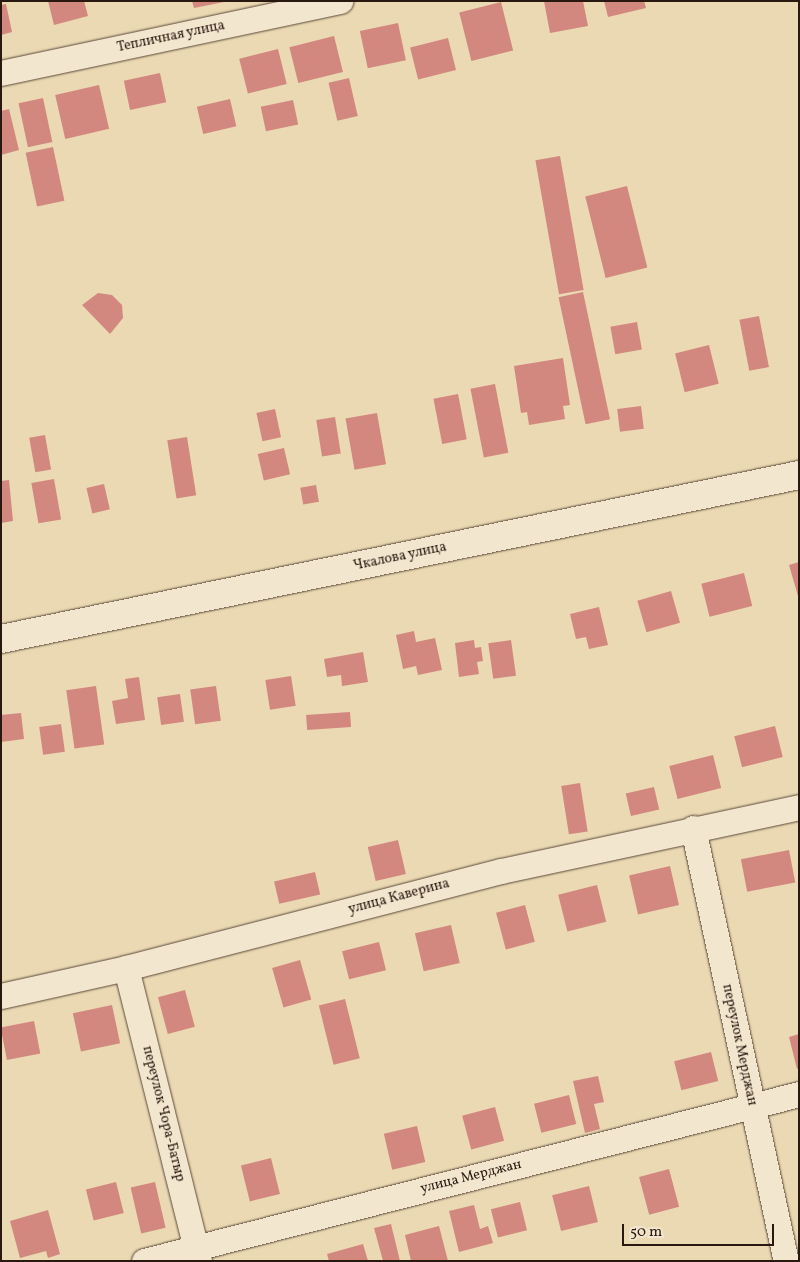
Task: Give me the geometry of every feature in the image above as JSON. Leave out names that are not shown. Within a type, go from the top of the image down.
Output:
[{"type":"main road","name":"Чкалова улица","points":[[1,639],[799,475]]},
{"type":"street","name":"Тепличная улица","points":[[1,73],[340,1]]},
{"type":"street","name":"улица Каверина","points":[[1,996],[126,968],[501,871],[693,828],[799,807]]},
{"type":"street","name":"переулок Мерджан","points":[[693,828],[786,1261]]},
{"type":"street","name":"переулок Чора-Батыр","points":[[126,968],[198,1254]]},
{"type":"street","name":"улица Мерджан","points":[[144,1261],[198,1254],[752,1104],[799,1094]]},
{"type":"building","points":[[48,1],[84,1],[88,16],[54,25]]},
{"type":"building","points":[[192,1],[224,1],[224,2],[194,8]]},
{"type":"building","points":[[544,1],[583,1],[588,26],[550,33]]},
{"type":"building","points":[[604,1],[644,1],[646,8],[608,17]]},
{"type":"building","points":[[501,2],[513,51],[471,61],[459,12]]},
{"type":"building","points":[[6,4],[12,32],[1,35],[1,5]]},
{"type":"building","points":[[398,23],[406,60],[368,68],[360,31]]},
{"type":"building","points":[[334,36],[343,72],[298,83],[289,47]]},
{"type":"building","points":[[448,38],[456,70],[418,79],[410,47]]},
{"type":"building","points":[[278,49],[287,84],[248,94],[239,59]]},
{"type":"building","points":[[160,73],[166,102],[130,110],[124,81]]},
{"type":"building","points":[[349,78],[358,116],[337,121],[329,83]]},
{"type":"building","points":[[99,85],[109,129],[65,139],[55,95]]},
{"type":"building","points":[[43,98],[52,142],[28,147],[19,103]]},
{"type":"building","points":[[230,99],[236,126],[203,134],[197,107]]},
{"type":"building","points":[[293,100],[298,124],[266,131],[261,107]]},
{"type":"building","points":[[9,109],[19,150],[1,155],[1,111]]},
{"type":"building","points":[[53,147],[64,201],[37,207],[26,153]]},
{"type":"building","points":[[560,156],[584,290],[559,294],[535,160]]},
{"type":"building","points":[[627,186],[647,268],[606,278],[585,196]]},
{"type":"building","points":[[583,292],[610,419],[586,424],[559,297]]},
{"type":"building","points":[[98,293],[112,295],[122,305],[123,318],[110,334],[82,305]]},
{"type":"building","points":[[759,316],[769,367],[749,371],[739,320]]},
{"type":"building","points":[[637,322],[642,350],[615,354],[610,327]]},
{"type":"building","points":[[709,345],[719,384],[685,392],[675,353]]},
{"type":"building","points":[[563,358],[570,405],[563,406],[565,419],[529,425],[527,412],[521,413],[514,366]]},
{"type":"building","points":[[495,384],[508,453],[484,457],[470,389]]},
{"type":"building","points":[[458,394],[467,439],[442,444],[433,399]]},
{"type":"building","points":[[641,406],[644,429],[620,432],[617,409]]},
{"type":"building","points":[[275,409],[281,437],[262,441],[256,413]]},
{"type":"building","points":[[377,413],[386,464],[355,470],[345,419]]},
{"type":"building","points":[[335,417],[341,454],[322,457],[316,420]]},
{"type":"building","points":[[45,435],[51,469],[35,472],[29,438]]},
{"type":"building","points":[[187,437],[196,495],[176,498],[167,440]]},
{"type":"building","points":[[284,448],[290,474],[264,480],[258,454]]},
{"type":"building","points":[[54,479],[61,519],[38,523],[31,483]]},
{"type":"building","points":[[9,480],[13,521],[1,523],[1,481]]},
{"type":"building","points":[[104,484],[110,509],[92,513],[86,488]]},
{"type":"building","points":[[316,485],[319,502],[303,505],[300,488]]},
{"type":"building","points":[[799,562],[799,596],[798,596],[789,565]]},
{"type":"building","points":[[744,573],[752,606],[710,617],[701,584]]},
{"type":"building","points":[[671,591],[680,623],[646,632],[637,601]]},
{"type":"building","points":[[599,607],[608,645],[589,649],[586,637],[576,639],[570,614]]},
{"type":"building","points":[[414,631],[416,642],[435,638],[442,670],[418,675],[416,666],[403,669],[396,635]]},
{"type":"building","points":[[474,640],[475,648],[481,647],[483,661],[477,662],[479,674],[459,677],[455,643]]},
{"type":"building","points":[[511,640],[516,676],[493,679],[488,643]]},
{"type":"building","points":[[363,652],[368,682],[342,686],[341,675],[327,677],[324,659]]},
{"type":"building","points":[[291,676],[296,706],[270,710],[265,680]]},
{"type":"building","points":[[139,677],[145,720],[116,724],[112,701],[128,698],[125,679]]},
{"type":"building","points":[[96,686],[104,744],[75,749],[66,690]]},
{"type":"building","points":[[216,686],[221,721],[195,724],[190,690]]},
{"type":"building","points":[[180,694],[184,722],[161,725],[157,697]]},
{"type":"building","points":[[350,712],[351,727],[307,730],[306,715]]},
{"type":"building","points":[[21,713],[24,739],[1,742],[1,715]]},
{"type":"building","points":[[61,724],[65,752],[43,755],[39,727]]},
{"type":"building","points":[[775,726],[783,757],[742,767],[734,736]]},
{"type":"building","points":[[713,755],[721,788],[678,799],[669,766]]},
{"type":"building","points":[[580,783],[588,831],[569,834],[561,786]]},
{"type":"building","points":[[654,787],[659,809],[631,816],[626,794]]},
{"type":"building","points":[[398,840],[406,874],[376,881],[368,847]]},
{"type":"building","points":[[789,850],[795,882],[747,892],[741,859]]},
{"type":"building","points":[[670,866],[679,905],[638,914],[629,875]]},
{"type":"building","points":[[315,872],[320,894],[279,904],[274,881]]},
{"type":"building","points":[[597,885],[606,922],[567,932],[558,895]]},
{"type":"building","points":[[525,905],[535,942],[506,949],[496,913]]},
{"type":"building","points":[[451,925],[460,963],[424,971],[415,933]]},
{"type":"building","points":[[379,942],[386,970],[349,979],[342,951]]},
{"type":"building","points":[[300,960],[311,999],[283,1007],[272,968]]},
{"type":"building","points":[[185,990],[195,1027],[168,1034],[158,997]]},
{"type":"building","points":[[345,999],[360,1058],[334,1065],[319,1006]]},
{"type":"building","points":[[112,1005],[120,1043],[81,1051],[73,1013]]},
{"type":"building","points":[[34,1021],[40,1053],[7,1060],[1,1027]]},
{"type":"building","points":[[799,1034],[799,1068],[797,1069],[789,1037]]},
{"type":"building","points":[[711,1052],[718,1081],[681,1090],[674,1061]]},
{"type":"building","points":[[598,1076],[604,1102],[594,1104],[600,1129],[585,1133],[573,1081]]},
{"type":"building","points":[[569,1095],[576,1124],[541,1133],[534,1104]]},
{"type":"building","points":[[495,1107],[504,1141],[471,1150],[462,1116]]},
{"type":"building","points":[[417,1126],[425,1162],[392,1170],[384,1134]]},
{"type":"building","points":[[271,1158],[280,1194],[250,1201],[241,1165]]},
{"type":"building","points":[[669,1169],[679,1207],[649,1215],[639,1177]]},
{"type":"building","points":[[116,1182],[124,1213],[94,1221],[86,1189]]},
{"type":"building","points":[[155,1182],[166,1228],[141,1233],[131,1188]]},
{"type":"building","points":[[589,1186],[598,1222],[561,1231],[552,1195]]},
{"type":"building","points":[[520,1202],[527,1230],[498,1237],[491,1209]]},
{"type":"building","points":[[474,1205],[480,1229],[488,1226],[493,1243],[459,1252],[449,1211]]},
{"type":"building","points":[[48,1210],[60,1254],[48,1258],[46,1251],[20,1258],[10,1221]]},
{"type":"building","points":[[391,1224],[400,1261],[383,1261],[374,1228]]},
{"type":"building","points":[[439,1226],[448,1261],[411,1261],[405,1235]]},
{"type":"building","points":[[363,1244],[368,1261],[329,1261],[327,1254]]}]
